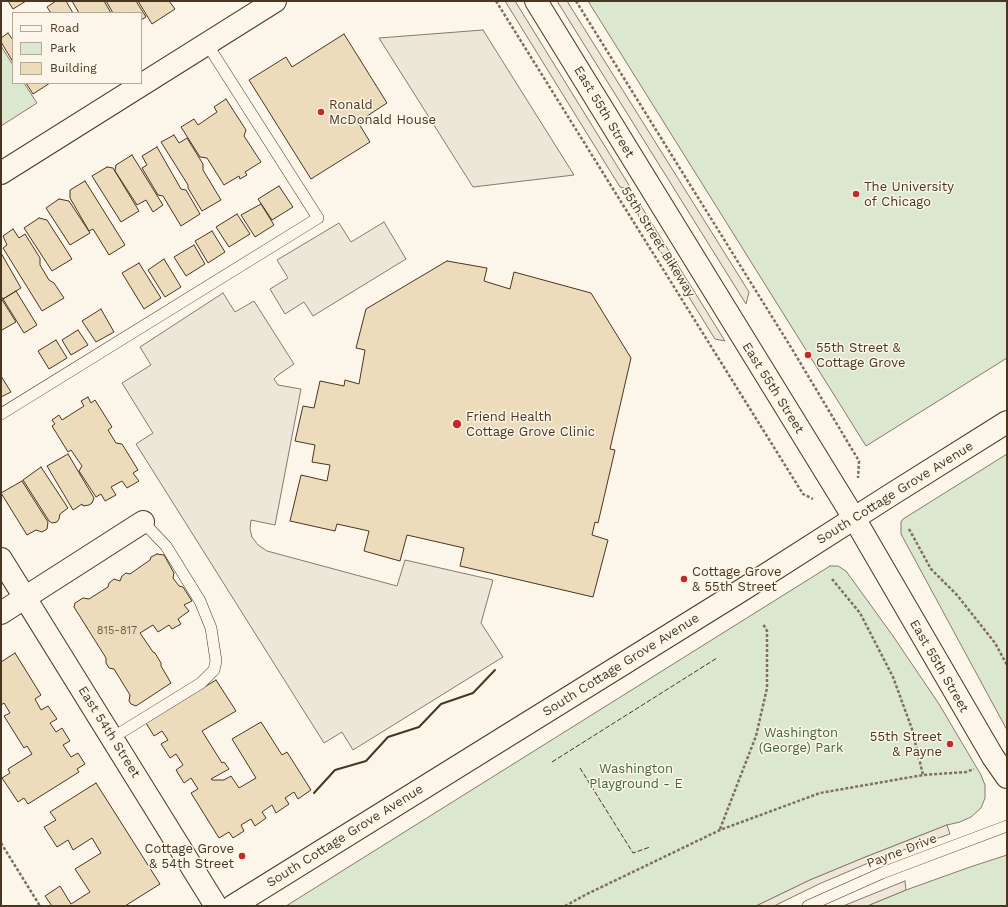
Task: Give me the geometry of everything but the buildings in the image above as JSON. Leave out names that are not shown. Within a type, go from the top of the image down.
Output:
[{"type":"street","points":[[1,173],[275,1]]},
{"type":"street","name":"East 55th Street","points":[[536,1],[854,518],[981,737],[1007,777]]},
{"type":"street","name":"South Cottage Grove Avenue","points":[[233,906],[742,590],[1007,422]]},
{"type":"street","points":[[1,613],[143,522]]},
{"type":"street","name":"East 54th Street","points":[[1,559],[216,906]]},
{"type":"lane","points":[[1,414],[318,218],[207,44]]},
{"type":"lane","points":[[112,738],[201,683],[214,670],[216,661],[211,628],[200,601],[166,546],[143,522]]},
{"type":"lane","name":"Payne Drive","points":[[808,906],[882,873],[1007,826]]},
{"type":"path","name":"55th Street Bikeway","points":[[496,1],[803,494]]},
{"type":"path","points":[[576,1],[788,342],[859,461]]},
{"type":"path","points":[[909,530],[931,568],[957,595],[995,643],[1007,665]]},
{"type":"path","points":[[832,579],[860,613],[893,677],[912,729],[923,775]]},
{"type":"path","points":[[720,830],[756,736],[768,688],[767,631],[763,624]]},
{"type":"path","points":[[565,906],[720,830],[820,793],[923,775],[966,772],[977,768]]},
{"type":"path","points":[[1,843],[40,906]]},
{"type":"green space","name":"The University of Chicago","points":[[588,1],[1007,1],[1007,358],[866,446]]},
{"type":"green space","points":[[1,46],[12,63],[12,84],[25,84],[37,103],[1,126]]},
{"type":"green space","points":[[1007,454],[1007,730],[901,534],[901,522],[903,519]]},
{"type":"green space","name":"Washington (George) Park","points":[[830,566],[838,566],[846,571],[893,636],[939,704],[981,775],[985,785],[985,798],[981,808],[971,817],[863,858],[810,880],[756,906],[286,906]]},
{"type":"green space","points":[[1007,855],[1007,906],[867,906],[906,890]]},
{"type":"shaded area","points":[[505,1],[515,1],[632,190],[620,187]]},
{"type":"shaded area","points":[[557,1],[567,1],[749,292],[746,304]]},
{"type":"shaded area","points":[[483,30],[574,175],[473,187],[379,38]]},
{"type":"shaded area","points":[[641,206],[725,341],[715,339],[638,215]]},
{"type":"shaded area","points":[[384,222],[406,259],[313,316],[304,302],[285,314],[270,289],[288,278],[277,260],[339,223],[351,242]]},
{"type":"shaded area","points":[[223,293],[235,312],[254,301],[294,364],[274,379],[278,385],[301,389],[275,525],[251,520],[250,529],[252,537],[258,545],[267,551],[397,586],[405,560],[493,580],[481,623],[503,657],[353,750],[342,732],[324,743],[136,444],[153,433],[122,383],[151,365],[140,347]]},
{"type":"shaded area","points":[[947,825],[950,834],[880,858],[819,884],[774,906],[756,906],[810,880]]},
{"type":"shaded area","points":[[905,881],[906,890],[867,906],[843,906]]},
{"type":"fence","points":[[552,762],[717,658]]},
{"type":"fence","points":[[580,768],[633,853],[650,847]]},
{"type":"wall","points":[[314,793],[335,770],[366,761],[388,737],[419,727],[441,704],[473,693],[495,670]]},
{"type":"place","name":"Ronald McDonald House","points":[[321,112]]},
{"type":"place","name":"The University of Chicago","points":[[856,194]]},
{"type":"place","name":"55th Street & Cottage Grove","points":[[808,355]]},
{"type":"place","name":"Friend Health Cottage Grove Clinic","points":[[457,424]]},
{"type":"place","name":"Cottage Grove & 55th Street","points":[[684,579]]},
{"type":"place","name":"55th Street & Payne","points":[[950,744]]},
{"type":"place","name":"Cottage Grove & 54th Street","points":[[242,856]]},
{"type":"park label","name":"Washington Playground - E","points":[[636,776]]}]
